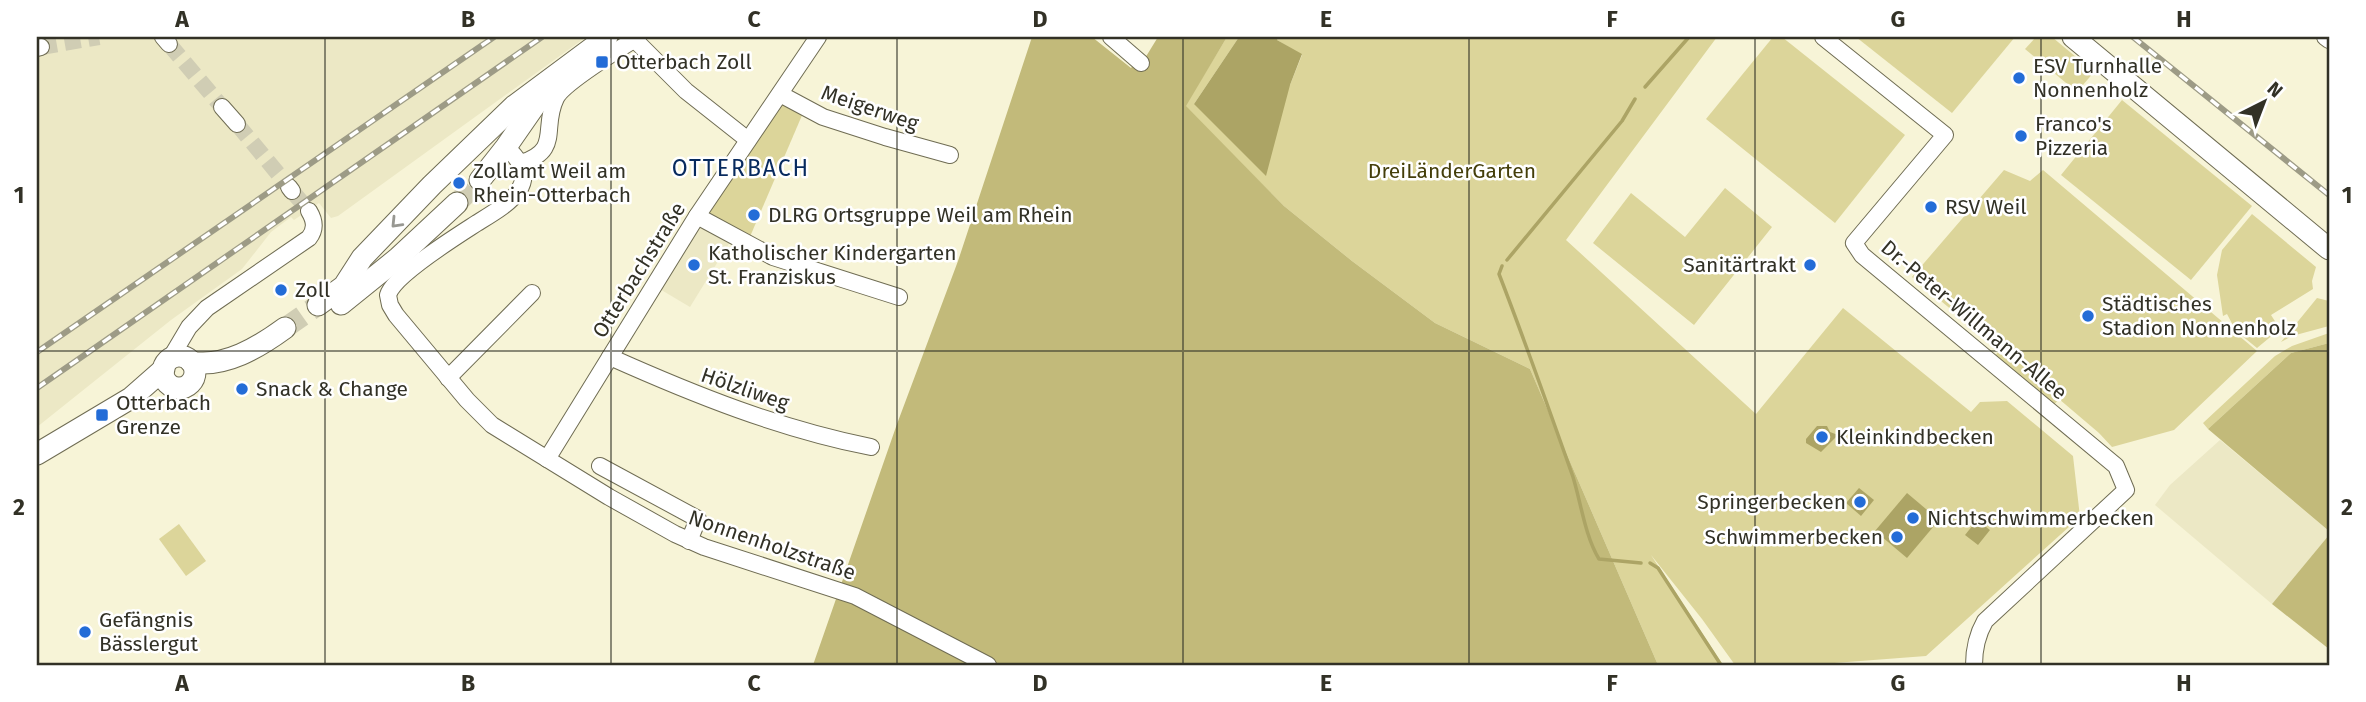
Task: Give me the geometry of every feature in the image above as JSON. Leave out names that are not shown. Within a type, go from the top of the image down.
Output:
[{"type":"main road","points":[[348,291],[360,260],[432,186],[526,95],[607,37]]},
{"type":"main road","points":[[2073,37],[2329,249]]},
{"type":"main road","points":[[480,180],[513,155],[556,75]]},
{"type":"main road","points":[[489,133],[513,155]]},
{"type":"main road","points":[[322,310],[348,291],[370,280],[398,258],[457,203]]},
{"type":"main road","points":[[37,454],[179,368],[225,360],[288,333]]},
{"type":"street","name":"Otterbachstraße","points":[[547,459],[697,216],[818,37]]},
{"type":"street","points":[[1111,37],[1141,63]]},
{"type":"street","name":"Dr.-Peter-Willmann-Allee","points":[[1823,37],[1945,135],[1854,243],[1862,255],[2116,466],[2126,491],[1985,621],[1974,650],[1975,665]]},
{"type":"street","points":[[2325,37],[2329,40]]},
{"type":"street","points":[[513,155],[539,156],[545,149],[549,120],[558,95],[636,38],[686,91],[748,140]]},
{"type":"street","name":"Meigerweg","points":[[780,94],[823,117],[885,138],[950,155]]},
{"type":"street","points":[[222,107],[237,124]]},
{"type":"street","name":"Nonnenholzstraße","points":[[513,155],[523,172],[522,185],[507,205],[436,251],[389,290],[391,308],[448,378],[492,425],[689,541],[855,596],[968,657],[988,665]]},
{"type":"street","points":[[179,368],[185,334],[199,315],[309,238],[314,223],[309,211]]},
{"type":"street","points":[[697,216],[772,257],[899,297]]},
{"type":"street","points":[[448,378],[532,293]]},
{"type":"street","name":"Hölzliweg","points":[[610,357],[745,414],[826,438],[871,447]]},
{"type":"street","name":"Nonnenholzstraße","points":[[600,466],[698,519],[689,541]]},
{"type":"shaded area","points":[[37,37],[586,37],[338,216],[331,218],[319,203],[294,220],[291,217],[271,232],[242,269],[171,320],[37,427]]},
{"type":"shaded area","points":[[1032,37],[1092,37],[1131,68],[1138,60],[1142,63],[1158,37],[1227,37],[1186,106],[1284,206],[1352,261],[1435,323],[1530,369],[1658,665],[813,665],[897,424],[958,261]]},
{"type":"shaded area","points":[[1239,37],[1279,37],[1277,40],[1302,54],[1290,85],[1266,176],[1194,104]]},
{"type":"shaded area","name":"Katholischer Kindergarten St. Franziskus","points":[[705,226],[730,242],[690,307],[658,288],[696,228]]},
{"type":"shaded area","points":[[2329,343],[2329,531],[2208,429],[2291,353]]},
{"type":"shaded area","name":"Kleinkindbecken","points":[[1817,426],[1827,426],[1830,432],[1838,435],[1821,452],[1806,443],[1806,439]]},
{"type":"shaded area","points":[[2220,440],[2329,531],[2329,535],[2272,604],[2155,505],[2170,485]]},
{"type":"shaded area","name":"Springerbecken","points":[[1859,488],[1874,500],[1861,516],[1846,503]]},
{"type":"shaded area","points":[[1907,493],[1939,520],[1907,558],[1875,531]]},
{"type":"shaded area","points":[[1977,520],[1990,530],[1978,545],[1965,535]]},
{"type":"shaded area","points":[[2329,535],[2329,649],[2272,604]]},
{"type":"green space","name":"DreiLänderGarten","points":[[1227,37],[1239,37],[1194,104],[1290,85],[1302,55],[1277,40],[1279,37],[1717,37],[1566,240],[1756,414],[1843,308],[1971,412],[1980,402],[2007,401],[2073,456],[2080,517],[1926,656],[1808,665],[1735,665],[1651,555],[1723,665],[1658,665],[1530,369],[1435,323],[1352,261],[1284,206],[1185,106]]},
{"type":"green space","points":[[1773,37],[1782,37],[1905,135],[1835,223],[1706,119]]},
{"type":"green space","points":[[1856,37],[2015,37],[1952,113]]},
{"type":"green space","points":[[2036,37],[2052,37],[2094,72],[2077,92],[2025,49]]},
{"type":"green space","points":[[2122,100],[2252,206],[2191,280],[2061,175]]},
{"type":"green space","points":[[779,104],[786,104],[803,113],[749,239],[708,216],[708,208]]},
{"type":"green space","name":"Städtisches Stadion Nonnenholz","points":[[2004,170],[2030,181],[2043,170],[2257,351],[2174,430],[2112,447],[2059,399],[2052,407],[1993,358],[2000,350],[1912,277]]},
{"type":"green space","points":[[1725,188],[1772,227],[1694,325],[1593,243],[1631,193],[1685,237]]},
{"type":"green space","points":[[2252,214],[2316,267],[2313,289],[2271,315],[2280,329],[2257,348],[2236,331],[2227,314],[2223,316],[2217,275],[2222,250]]},
{"type":"green space","points":[[2317,298],[2329,301],[2329,326],[2292,336],[2281,342]]},
{"type":"green space","points":[[2329,333],[2329,343],[2291,353],[2208,429],[2203,423],[2275,356],[2292,346]]},
{"type":"green space","points":[[179,524],[206,561],[186,576],[159,539]]},
{"type":"waterway","points":[[1645,87],[1689,37]]},
{"type":"waterway","points":[[1507,260],[1622,121],[1635,99]]},
{"type":"waterway","points":[[1502,266],[1499,274],[1573,477],[1594,550],[1599,559],[1641,563]]},
{"type":"waterway","points":[[1650,563],[1658,568],[1721,665]]},
{"type":"tunnel","points":[[41,47],[99,37]]},
{"type":"tunnel","points":[[169,44],[222,107]]},
{"type":"tunnel","points":[[237,124],[289,187]]},
{"type":"tunnel","points":[[457,203],[480,180]]},
{"type":"tunnel","points":[[292,191],[309,211]]},
{"type":"tunnel","points":[[285,328],[318,305]]},
{"type":"railway","points":[[37,352],[494,37]]},
{"type":"railway","points":[[37,388],[542,37]]},
{"type":"railway","points":[[2133,37],[2329,195]]},
{"type":"place","name":"Otterbach Zoll","points":[[602,62]]},
{"type":"place","name":"ESV Turnhalle Nonnenholz","points":[[2019,78]]},
{"type":"place","name":"Franco's Pizzeria","points":[[2021,136]]},
{"type":"place","name":"Zollamt Weil am Rhein-Otterbach","points":[[459,183]]},
{"type":"place","name":"RSV Weil","points":[[1931,207]]},
{"type":"place","name":"DLRG Ortsgruppe Weil am Rhein","points":[[754,215]]},
{"type":"place","name":"Katholischer Kindergarten St. Franziskus","points":[[694,265]]},
{"type":"place","name":"Sanitärtrakt","points":[[1810,265]]},
{"type":"place","name":"Zoll","points":[[281,290]]},
{"type":"place","name":"Städtisches Stadion Nonnenholz","points":[[2088,316]]},
{"type":"place","name":"Snack & Change","points":[[242,389]]},
{"type":"place","name":"Otterbach Grenze","points":[[102,415]]},
{"type":"place","name":"Kleinkindbecken","points":[[1822,437]]},
{"type":"place","name":"Springerbecken","points":[[1860,502]]},
{"type":"place","name":"Nichtschwimmerbecken","points":[[1913,518]]},
{"type":"place","name":"Schwimmerbecken","points":[[1897,537]]},
{"type":"place","name":"Gefängnis Bässlergut","points":[[85,632]]},
{"type":"district","name":"OTTERBACH","points":[[741,168]]}]
